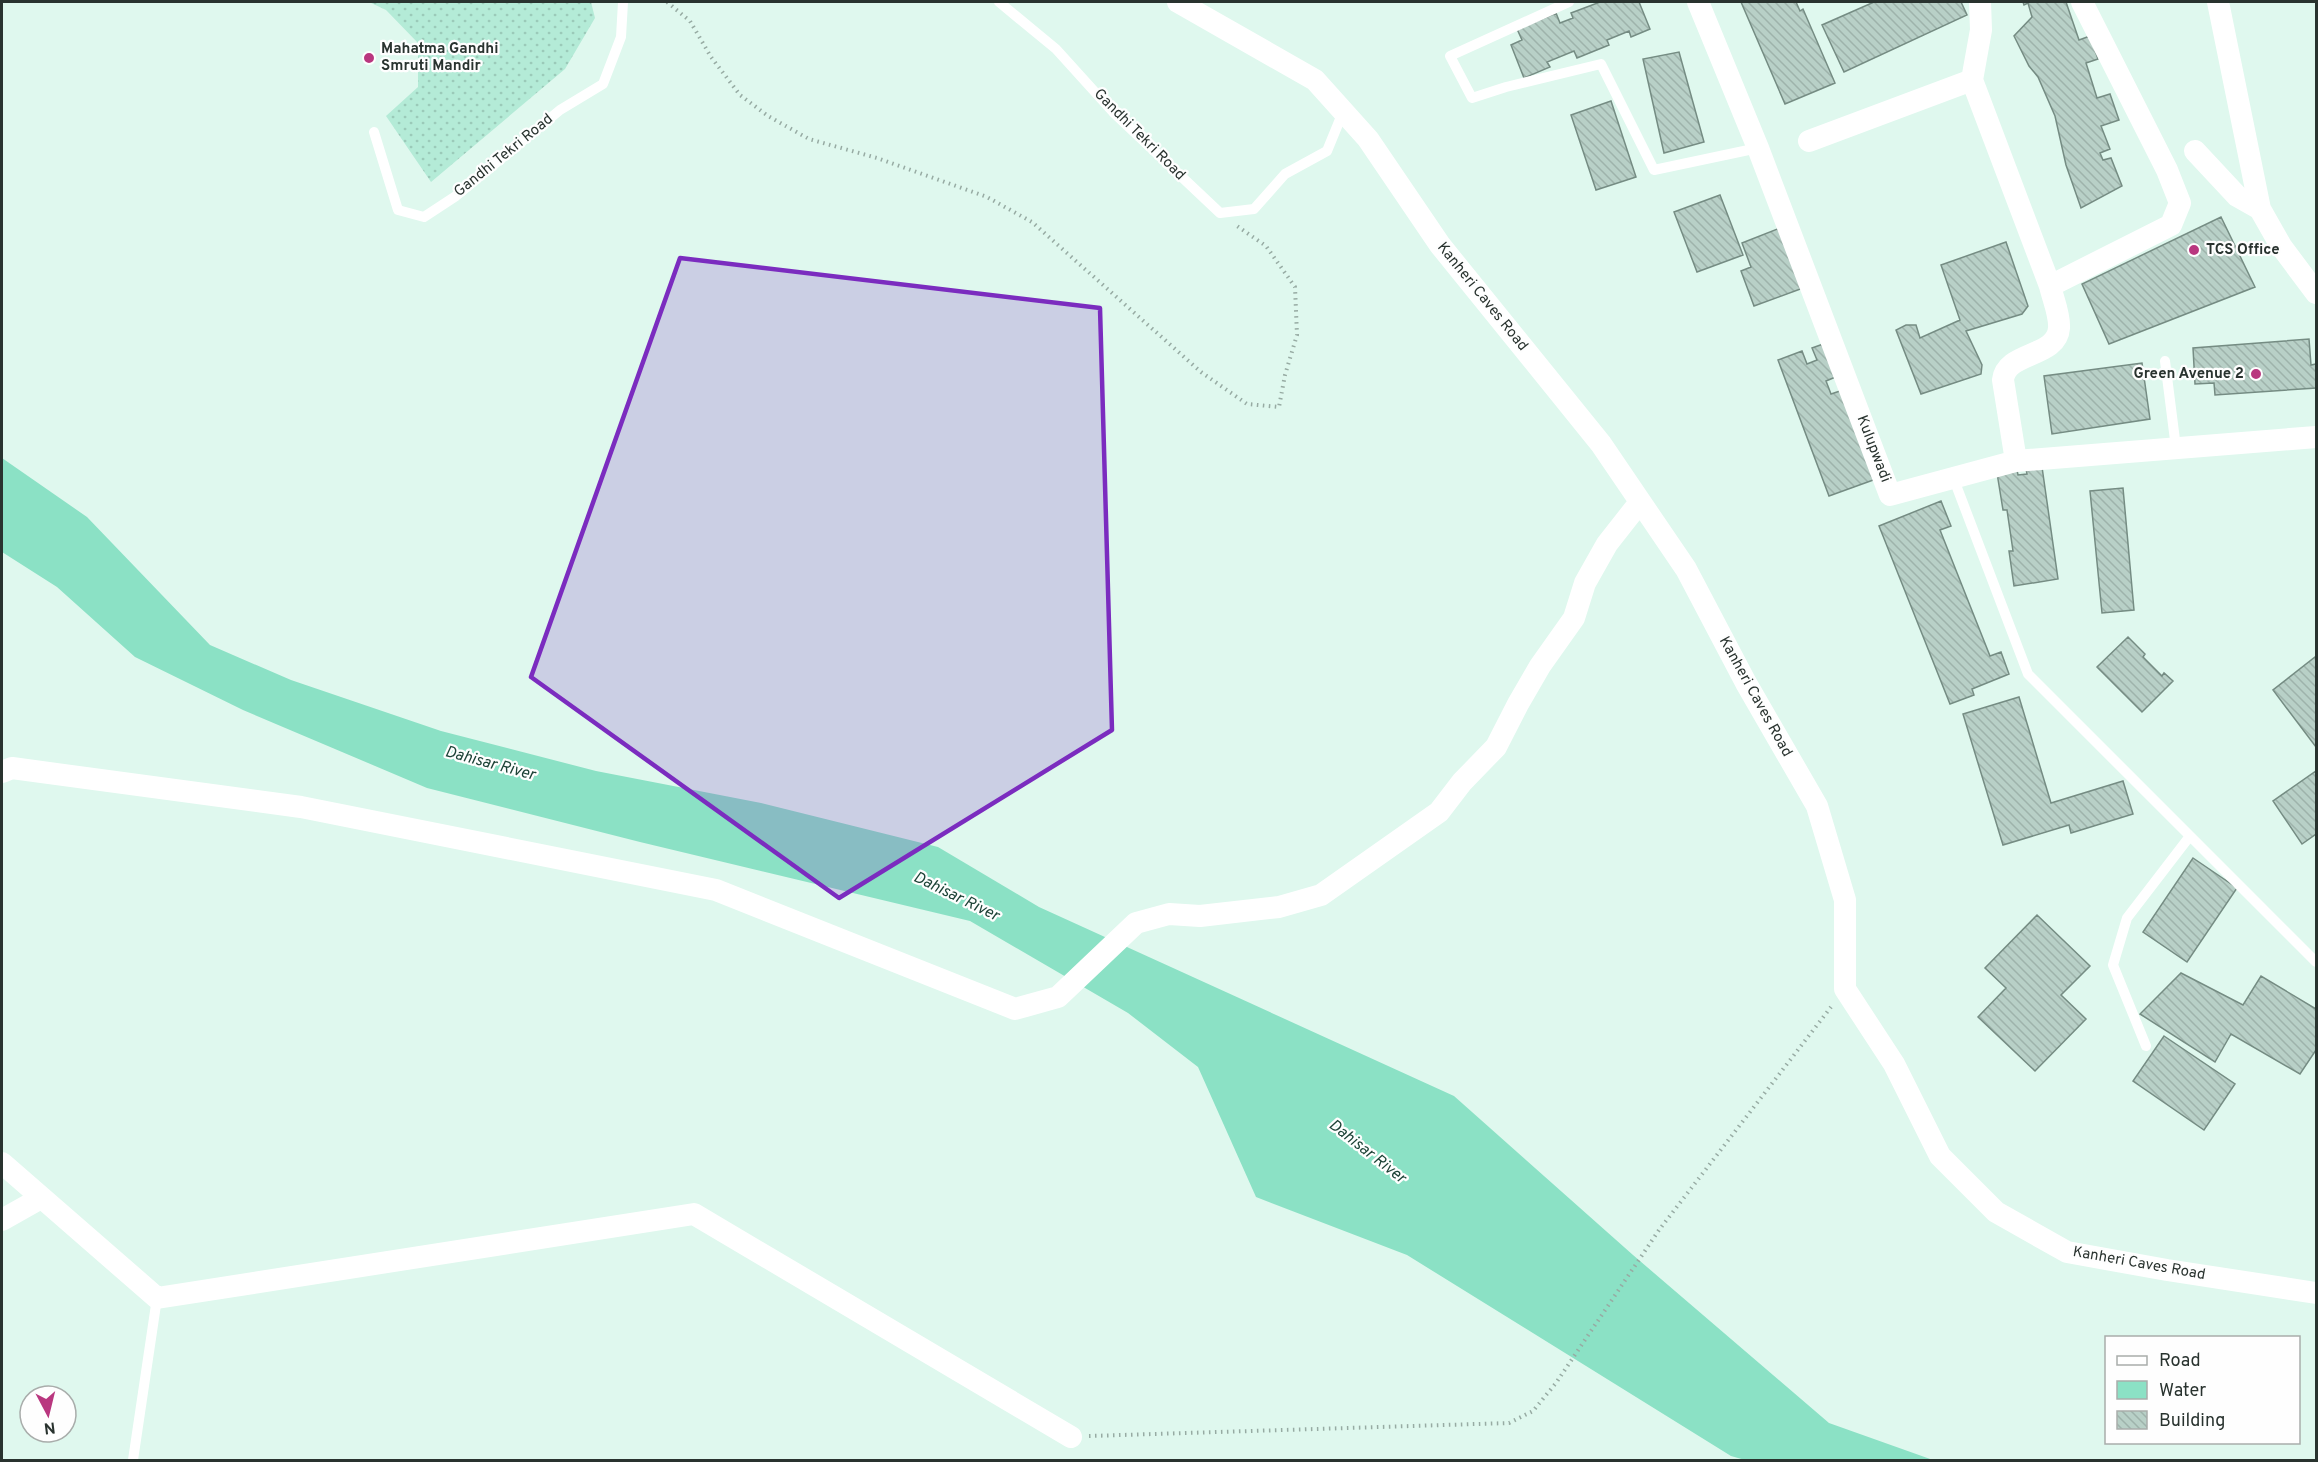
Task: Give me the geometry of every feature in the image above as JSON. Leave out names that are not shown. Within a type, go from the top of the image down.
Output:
[{"type":"street","name":"Kanheri Caves Road","points":[[1178,2],[1315,80],[1343,111],[1368,139],[1440,245],[1601,444],[1686,569],[1746,683],[1817,806],[1845,900],[1845,989],[1894,1064],[1940,1156],[1996,1212],[2067,1252],[2316,1293]]},
{"type":"street","name":"Kulupwadi","points":[[1698,2],[1758,148],[1890,495],[2016,461],[2316,437]]},
{"type":"street","points":[[1980,2],[1981,30],[1972,80],[2050,286],[2059,327],[2056,338],[2044,348],[2011,365],[2004,373],[2003,380],[2016,461]]},
{"type":"street","points":[[2050,286],[2171,225],[2180,203],[2167,170],[2082,2]]},
{"type":"street","points":[[2218,2],[2260,209],[2281,246],[2316,293]]},
{"type":"street","points":[[1809,141],[1972,80]]},
{"type":"street","points":[[2195,151],[2237,196],[2260,209]]},
{"type":"street","points":[[7,770],[301,807],[716,890],[1015,1009],[1058,997],[1136,923],[1169,914],[1200,916],[1279,907],[1321,896],[1439,812],[1462,782],[1497,747],[1540,666],[1574,618],[1585,583],[1607,544],[1640,502]]},
{"type":"street","points":[[2,1163],[157,1298],[694,1214],[1071,1437]]},
{"type":"street","points":[[2,1220],[41,1198]]},
{"type":"lane","name":"Gandhi Tekri Road","points":[[374,132],[398,210],[423,217],[456,196],[561,110],[603,84],[621,36],[623,2]]},
{"type":"lane","name":"Gandhi Tekri Road","points":[[999,2],[1056,49],[1113,112],[1220,213]]},
{"type":"lane","points":[[1569,2],[1450,56],[1472,98],[1506,87],[1601,64],[1654,170],[1758,148]]},
{"type":"lane","points":[[1220,213],[1254,209],[1285,174],[1327,151],[1343,111]]},
{"type":"lane","points":[[2165,361],[2176,448]]},
{"type":"lane","points":[[1953,477],[2028,674],[2316,962]]},
{"type":"lane","points":[[2146,1046],[2113,965],[2127,918],[2190,836]]},
{"type":"lane","points":[[133,1461],[157,1298]]},
{"type":"path","points":[[667,2],[690,21],[711,57],[740,95],[768,116],[809,139],[877,158],[987,197],[1032,222],[1201,372],[1247,404],[1279,407],[1285,375],[1297,335],[1295,287],[1266,246],[1220,213]]},
{"type":"path","points":[[1071,1437],[1509,1423],[1533,1411],[1556,1383],[1659,1230],[1845,989]]},
{"type":"highlighted area","points":[[680,258],[1100,308],[1112,730],[839,898],[531,677]]},
{"type":"shaded area","points":[[369,2],[591,2],[595,18],[565,69],[431,182],[386,116],[418,87],[418,43],[386,10]]},
{"type":"water","name":"Dahisar River","points":[[2,458],[87,517],[210,645],[291,680],[441,731],[596,771],[761,803],[938,847],[1039,907],[1454,1096],[1633,1255],[1829,1423],[1933,1460],[1745,1460],[1731,1456],[1407,1255],[1256,1197],[1198,1067],[1128,1013],[970,921],[427,788],[243,710],[135,657],[57,587],[2,552]]},
{"type":"building","points":[[1600,2],[1639,2],[1650,29],[1631,37],[1629,31],[1607,40],[1609,45],[1577,58],[1574,51],[1547,62],[1550,67],[1524,78],[1511,45],[1522,40],[1517,29],[1556,13],[1560,23],[1573,18],[1571,13]]},
{"type":"building","points":[[1741,2],[1796,2],[1800,11],[1803,9],[1835,83],[1785,104]]},
{"type":"building","points":[[1874,2],[1961,2],[1967,15],[1844,72],[1822,25]]},
{"type":"building","points":[[2023,2],[2066,2],[2079,40],[2090,36],[2098,59],[2086,63],[2097,98],[2110,94],[2119,120],[2101,126],[2110,149],[2100,153],[2103,160],[2111,158],[2122,186],[2081,208],[2066,165],[2055,116],[2038,77],[2029,66],[2014,36],[2032,17],[2028,3],[2024,5]]},
{"type":"building","points":[[1679,52],[1704,142],[1664,153],[1643,59]]},
{"type":"building","points":[[1611,101],[1636,177],[1596,190],[1571,115]]},
{"type":"building","points":[[1720,195],[1743,255],[1697,272],[1674,212]]},
{"type":"building","name":"TCS Office","points":[[2221,217],[2255,287],[2109,344],[2082,284]]},
{"type":"building","points":[[1780,228],[1803,288],[1754,306],[1741,271],[1751,267],[1742,243]]},
{"type":"building","points":[[2006,242],[2028,306],[2022,314],[1966,331],[1982,365],[1981,374],[1921,394],[1896,330],[1906,325],[1916,325],[1920,338],[1960,320],[1941,265]]},
{"type":"building","name":"Green Avenue 2","points":[[2309,339],[2311,365],[2316,364],[2316,388],[2215,395],[2214,383],[2195,384],[2193,348]]},
{"type":"building","points":[[1826,343],[1838,376],[1826,381],[1831,394],[1843,390],[1876,479],[1829,496],[1778,360],[1802,351],[1807,364],[1817,360],[1812,348]]},
{"type":"building","points":[[2142,363],[2150,419],[2052,434],[2044,376]]},
{"type":"building","points":[[2042,467],[2058,579],[2014,586],[2009,551],[2013,551],[2007,510],[2003,510],[1997,473],[2017,470],[2018,475],[2027,474],[2026,469]]},
{"type":"building","points":[[2123,488],[2134,610],[2102,613],[2090,491]]},
{"type":"building","points":[[1941,501],[1951,526],[1940,530],[1990,656],[2001,652],[2009,674],[1972,689],[1974,695],[1950,704],[1879,526]]},
{"type":"building","points":[[2128,637],[2145,654],[2143,657],[2162,676],[2164,673],[2173,681],[2142,712],[2097,667]]},
{"type":"building","points":[[2316,658],[2316,747],[2273,690]]},
{"type":"building","points":[[2019,697],[2051,803],[2123,781],[2133,814],[2071,833],[2069,825],[2003,845],[1963,714]]},
{"type":"building","points":[[2316,771],[2316,834],[2302,844],[2273,801]]},
{"type":"building","points":[[2193,858],[2237,888],[2187,962],[2143,932]]},
{"type":"building","points":[[2037,915],[2090,966],[2061,995],[2086,1019],[2035,1071],[1978,1017],[2006,988],[1985,968]]},
{"type":"building","points":[[2181,973],[2243,1005],[2261,976],[2316,1009],[2316,1050],[2300,1074],[2231,1034],[2215,1062],[2140,1014]]},
{"type":"building","points":[[2164,1036],[2235,1084],[2204,1130],[2133,1081]]},
{"type":"place","name":"Mahatma Gandhi Smruti Mandir","points":[[369,58]]},
{"type":"place","name":"TCS Office","points":[[2194,250]]},
{"type":"place","name":"Green Avenue 2","points":[[2256,374]]}]
